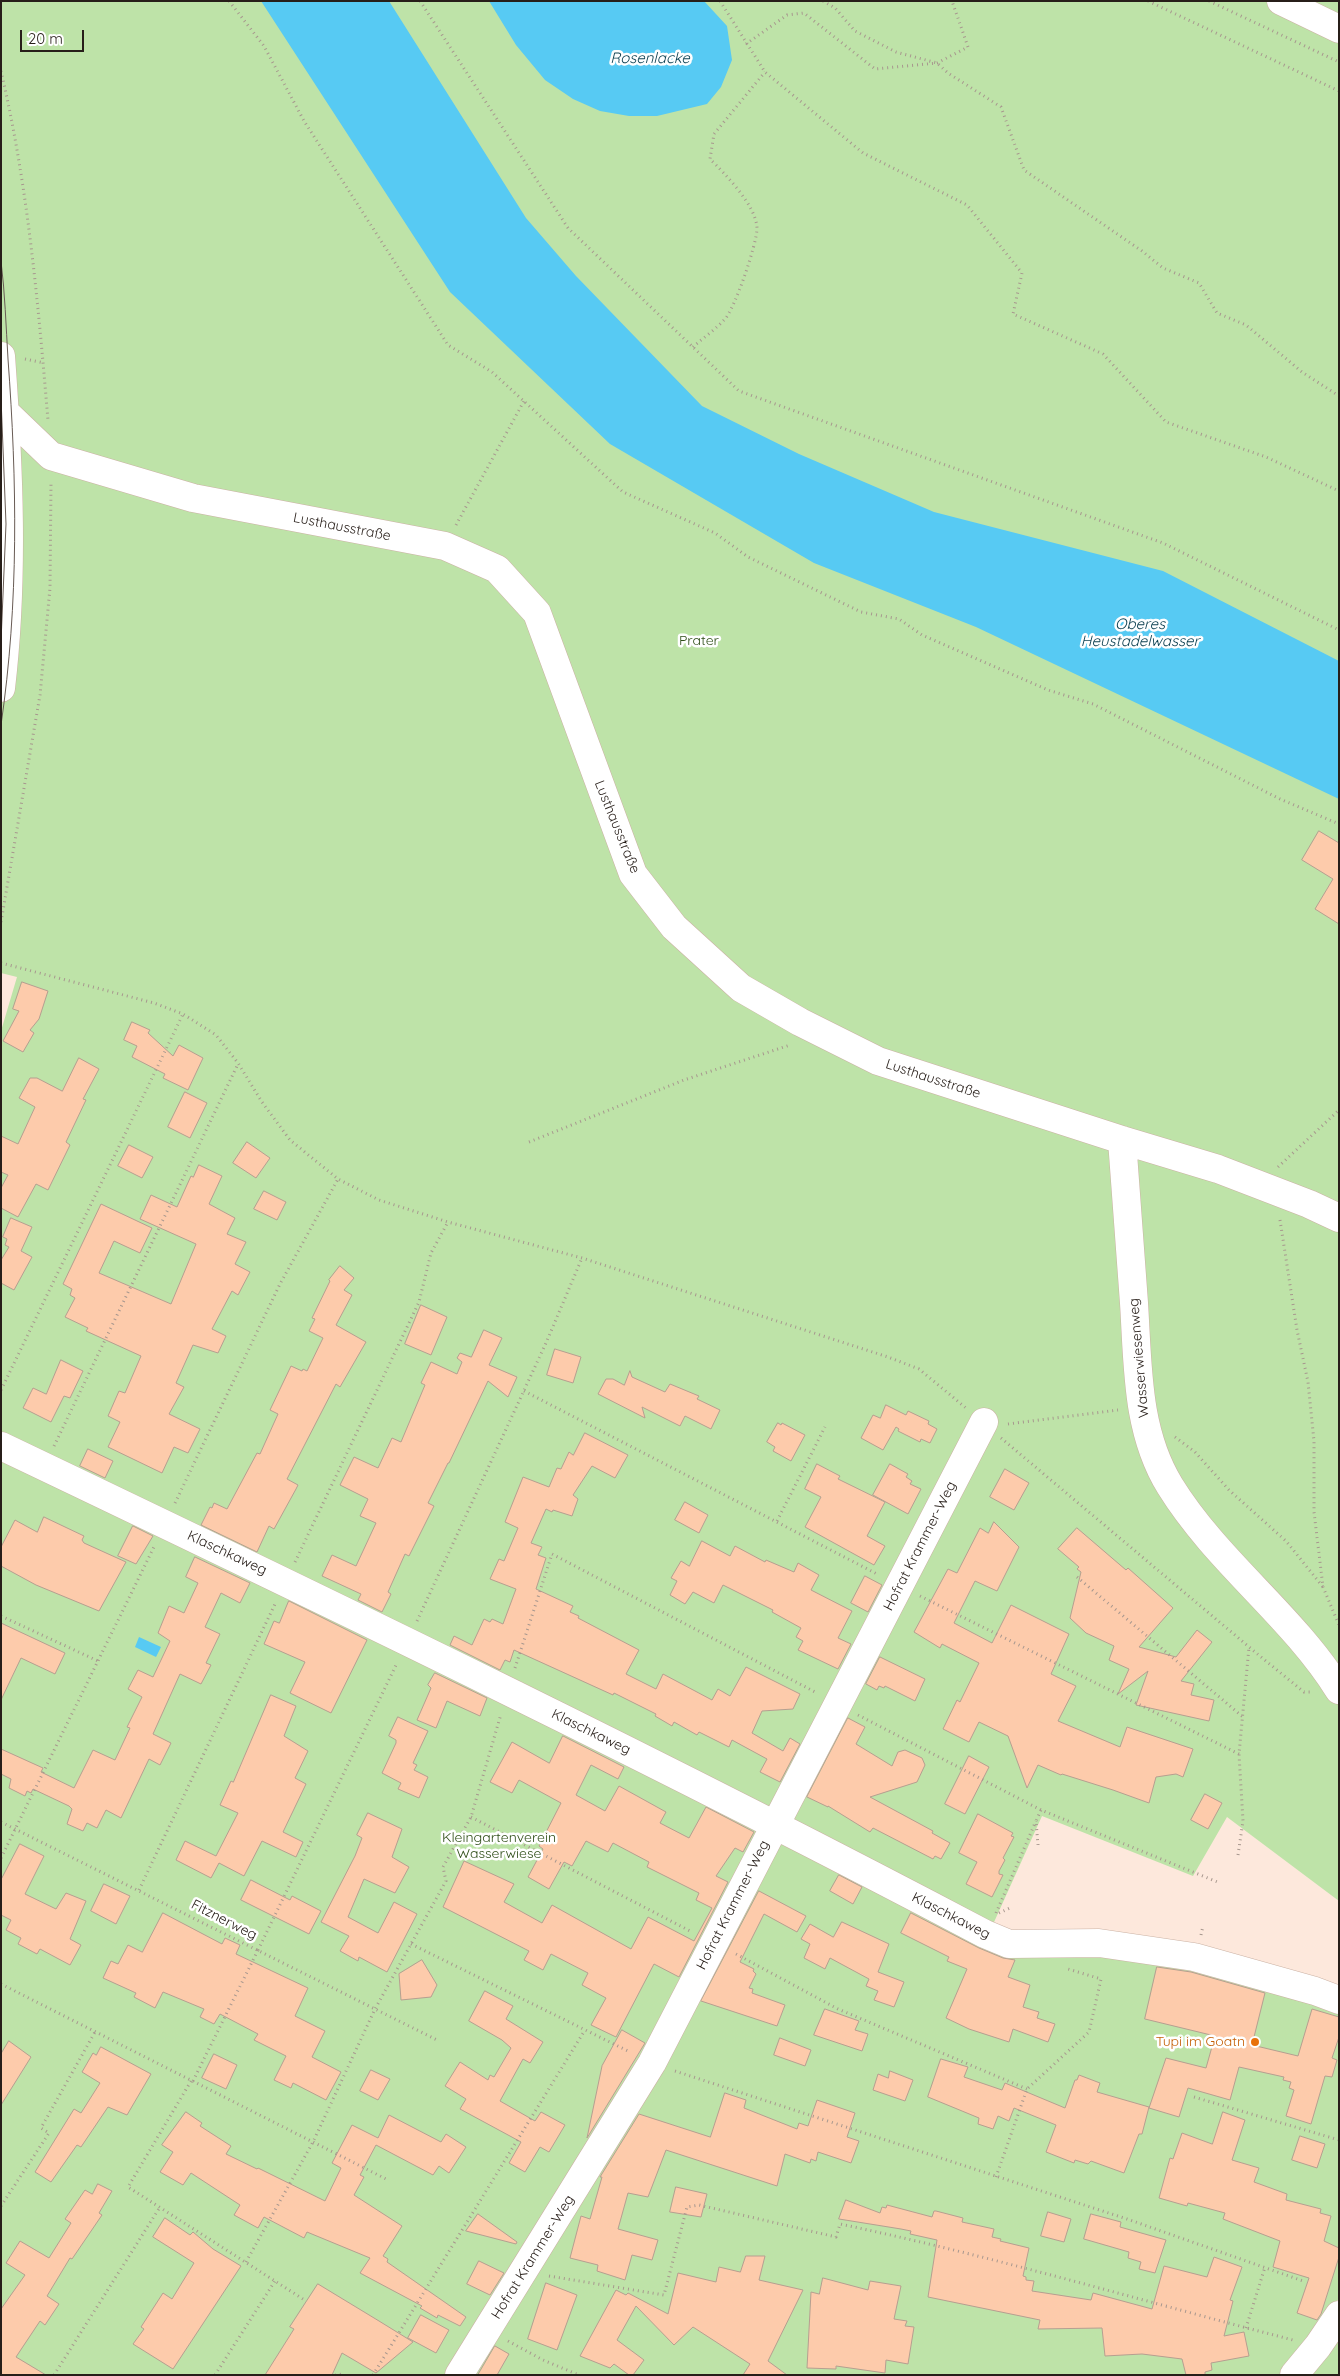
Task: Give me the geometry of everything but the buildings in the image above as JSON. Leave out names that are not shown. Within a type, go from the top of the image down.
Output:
[{"type":"street","points":[[1281,1],[1339,29]]},
{"type":"street","points":[[1,356],[10,539],[6,631],[1,688]]},
{"type":"street","name":"Lusthausstraße","points":[[3,409],[51,456],[194,498],[445,546],[498,569],[537,613],[633,874],[674,927],[741,988],[823,1034],[878,1061],[1218,1169],[1339,1218]]},
{"type":"street","name":"Wasserwiesenweg","points":[[1122,1140],[1141,1411],[1150,1439],[1170,1485],[1209,1540],[1316,1655],[1339,1690]]},
{"type":"street","name":"Hofrat Krammer-Weg","points":[[459,2375],[652,2063],[984,1422]]},
{"type":"street","name":"Klaschkaweg","points":[[1,1446],[333,1604],[776,1824],[985,1934],[1009,1944],[1099,1943],[1194,1957],[1339,2000]]},
{"type":"street","points":[[1294,2375],[1318,2346],[1339,2315]]},
{"type":"path","points":[[229,1],[264,46],[304,120],[448,345],[492,372],[623,492],[715,533],[748,557],[861,612],[899,618],[922,634],[1048,690],[1093,704],[1280,799],[1339,824]]},
{"type":"path","points":[[420,1],[568,228],[739,391],[1163,543],[1339,630]]},
{"type":"path","points":[[720,1],[765,72],[863,153],[967,205],[1022,273],[1013,314],[1104,354],[1166,422],[1266,457],[1339,491]]},
{"type":"path","points":[[823,1],[834,8],[855,31],[896,52],[937,63],[948,73],[1001,107],[1024,170],[1142,250],[1163,268],[1199,283],[1217,313],[1246,325],[1302,372],[1339,396]]},
{"type":"path","points":[[746,44],[787,14],[804,13],[875,69],[937,63],[968,47],[952,1]]},
{"type":"path","points":[[1148,1],[1339,91]]},
{"type":"path","points":[[1209,1],[1339,62]]},
{"type":"path","points":[[692,347],[726,318],[744,276],[757,228],[748,204],[728,177],[710,159],[714,134],[765,72]]},
{"type":"path","points":[[445,546],[524,401]]},
{"type":"path","points":[[1,963],[154,1003],[183,1014],[216,1035],[238,1063],[262,1102],[290,1140],[338,1179],[379,1200],[448,1222],[582,1258],[888,1356],[919,1369],[1304,1692],[1339,1690]]},
{"type":"path","points":[[1,1390],[183,1014]]},
{"type":"path","points":[[528,1142],[684,1080],[823,1034]]},
{"type":"path","points":[[44,1466],[238,1063]]},
{"type":"path","points":[[1339,1110],[1268,1188],[1308,1382],[1314,1441],[1314,1512],[1323,1588],[1339,1625]]},
{"type":"path","points":[[419,1302],[431,1253],[448,1222]]},
{"type":"path","points":[[546,1343],[582,1258]]},
{"type":"path","points":[[776,1521],[825,1426]]},
{"type":"path","points":[[246,2262],[313,2142],[375,2009],[446,1881],[443,1868],[471,1817],[508,1691],[552,1554],[1041,1810],[1220,1883]]},
{"type":"path","points":[[1077,1577],[1243,1717]]},
{"type":"path","points":[[1,1616],[98,1661]]},
{"type":"path","points":[[1238,1855],[1243,1821],[1239,1754],[1249,1647]]},
{"type":"path","points":[[996,1914],[1041,1810]]},
{"type":"path","points":[[471,1817],[838,2009],[1027,2089]]},
{"type":"path","points":[[1036,1821],[1038,1845]]},
{"type":"path","name":"Fitznerweg","points":[[1,1822],[437,2040]]},
{"type":"path","points":[[411,1944],[652,2063],[1127,2219],[1304,2281]]},
{"type":"path","points":[[258,1950],[192,2081],[128,2186],[304,2299]]},
{"type":"path","points":[[996,2177],[1027,2089],[1089,2032],[1101,1978],[1067,1968]]},
{"type":"path","points":[[1,1984],[388,2180]]},
{"type":"path","points":[[373,2375],[586,2030]]},
{"type":"path","points":[[1,2206],[49,2134],[41,2128],[96,2032]]},
{"type":"path","points":[[1194,2097],[1339,2140]]},
{"type":"path","points":[[524,2272],[664,2295],[687,2207],[699,2205],[836,2237],[840,2224],[917,2240],[1318,2346]]},
{"type":"path","points":[[54,2375],[160,2207]]},
{"type":"path","points":[[1246,2328],[1265,2268]]},
{"type":"path","points":[[215,2375],[275,2281]]},
{"type":"path","points":[[487,2330],[543,2360],[579,2375]]},
{"type":"path","points":[[336,2375],[337,2372],[342,2375]]},
{"type":"green space","points":[[1,1],[1339,1],[1339,1901],[1227,1817],[1193,1876],[1042,1816],[990,1931],[1158,1956],[1339,2008],[1339,2298],[1291,2369],[1278,2375],[1,2375],[1,1031],[17,977],[1,973]]},
{"type":"green space","points":[[1339,2333],[1339,2375],[1302,2375]]},
{"type":"water","name":"Oberes Heustadelwasser","points":[[261,1],[389,1],[526,218],[576,276],[702,406],[799,454],[934,512],[1163,571],[1339,661],[1339,799],[976,627],[814,563],[610,444],[450,292]]},
{"type":"water","name":"Rosenlacke","points":[[489,1],[704,1],[727,26],[732,60],[721,87],[707,104],[657,116],[629,116],[600,111],[573,99],[545,80],[516,45]]},
{"type":"water","points":[[139,1637],[161,1647],[156,1657],[135,1647]]},
{"type":"tram line","points":[[1,261],[11,405],[15,542],[11,633],[1,725]]},
{"type":"tram line","points":[[1,398],[6,524],[1,642]]},
{"type":"place","name":"Tupi im Goatn","points":[[1255,2042]]},
{"type":"park label","name":"Prater","points":[[699,641]]},
{"type":"park label","name":"Kleingartenverein Wasserwiese","points":[[499,1846]]}]
